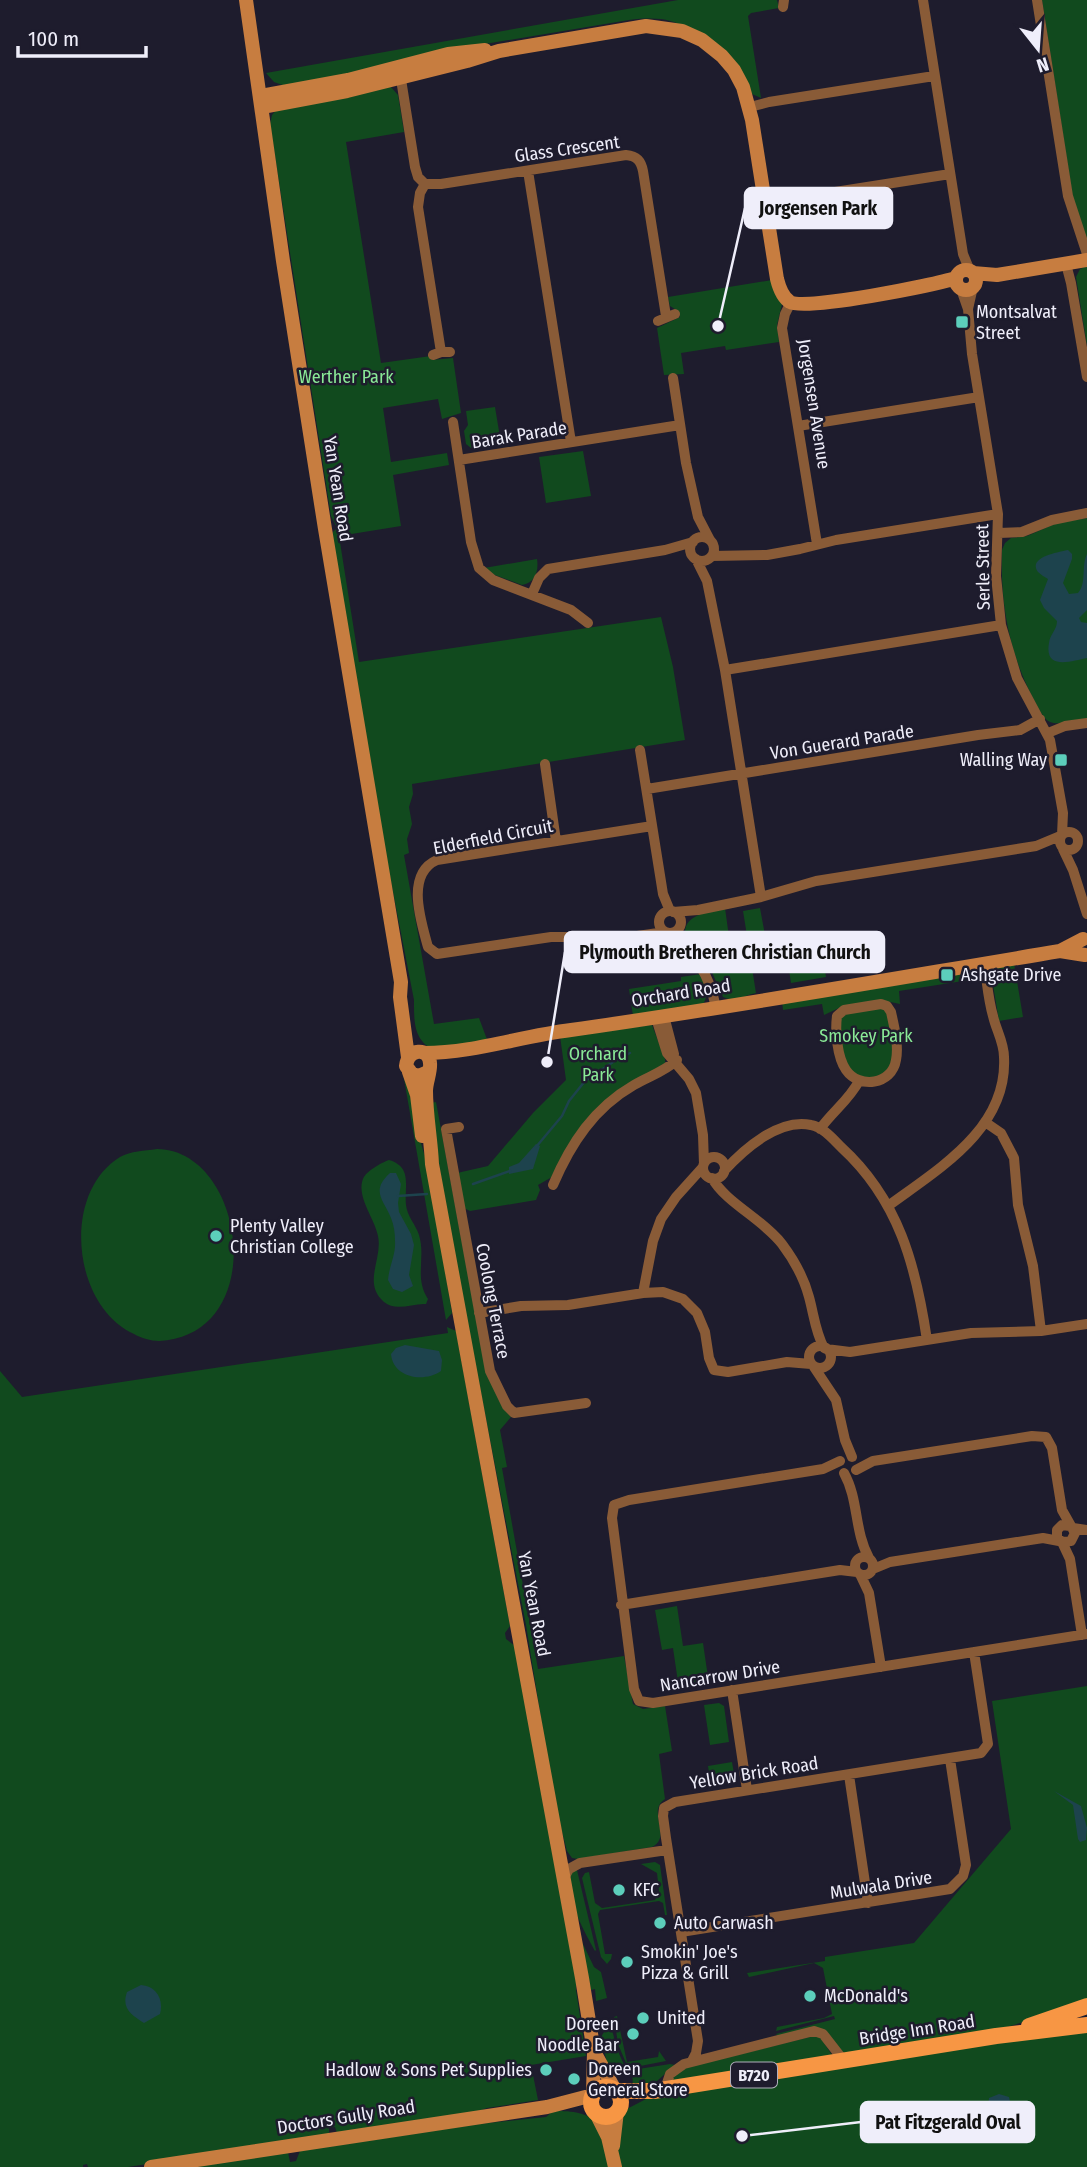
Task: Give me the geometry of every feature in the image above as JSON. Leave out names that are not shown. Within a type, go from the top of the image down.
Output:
[{"type":"main road","name":"Bridge Inn Road","points":[[996,2036],[1087,2007]]},
{"type":"main road","name":"Bridge Inn Road","points":[[615,2090],[660,2090],[996,2036],[1087,2025]]},
{"type":"main road","points":[[603,2087],[615,2090],[620,2098],[618,2111],[610,2116],[595,2113],[591,2104],[593,2094],[603,2087]]},
{"type":"main road","name":"Bridge Inn Road","points":[[618,2111],[660,2090]]},
{"type":"street","name":"Yan Yean Road","points":[[246,0],[332,575],[401,982],[400,997],[420,1062],[426,1094],[432,1164],[594,2052],[593,2094]]},
{"type":"street","name":"Serle Street","points":[[923,0],[963,254],[979,397],[998,514],[996,576],[1001,625],[1017,678],[1048,733],[1052,747],[1063,813],[1061,836]]},
{"type":"street","points":[[1037,0],[1068,196],[1082,239],[1079,260],[1071,283],[1087,377]]},
{"type":"street","points":[[262,101],[290,91],[467,61],[499,51],[646,26],[671,28],[702,40],[722,56],[739,78],[749,106],[778,286],[791,302],[818,303],[1079,260]]},
{"type":"street","points":[[256,67],[272,84],[290,91]]},
{"type":"street","points":[[262,101],[347,92],[400,72]]},
{"type":"street","points":[[400,72],[415,167],[418,177],[425,184],[420,193],[418,207],[442,353]]},
{"type":"street","points":[[749,106],[934,76]]},
{"type":"street","name":"Glass Crescent","points":[[425,184],[441,184],[626,155],[639,160],[667,317]]},
{"type":"street","points":[[528,171],[571,442]]},
{"type":"street","points":[[765,203],[950,174]]},
{"type":"street","name":"Jorgensen Avenue","points":[[791,302],[782,328],[817,544]]},
{"type":"street","points":[[674,378],[698,517],[714,550],[710,557],[707,581]]},
{"type":"street","points":[[798,426],[979,397]]},
{"type":"street","points":[[452,421],[459,460]]},
{"type":"street","name":"Barak Parade","points":[[587,623],[571,610],[493,580],[482,572],[476,562],[459,460],[680,425]]},
{"type":"street","points":[[999,533],[1022,532],[1060,517],[1087,513]]},
{"type":"street","points":[[665,550],[702,561],[710,557],[767,555],[998,514]]},
{"type":"street","points":[[698,517],[691,550],[707,581],[725,670],[761,897]]},
{"type":"street","points":[[532,594],[539,578],[548,569],[665,550],[702,537],[735,556]]},
{"type":"street","points":[[725,670],[1001,625]]},
{"type":"street","name":"Von Guerard Parade","points":[[647,789],[978,735],[1013,732],[1040,719]]},
{"type":"street","points":[[1048,733],[1065,726],[1087,723]]},
{"type":"street","points":[[640,750],[666,921],[707,975],[716,1008]]},
{"type":"street","points":[[545,764],[556,841]]},
{"type":"street","name":"Serle Street","points":[[1063,813],[1074,834]]},
{"type":"street","name":"Elderfield Circuit","points":[[652,826],[443,859],[428,865],[419,879],[418,889],[429,950],[440,954],[551,937],[596,942],[636,936],[666,921],[676,931],[680,924],[698,910]]},
{"type":"street","points":[[666,921],[698,910],[761,897],[816,881],[1036,846],[1066,832],[1087,835]]},
{"type":"street","points":[[1073,870],[1080,844],[1074,834]]},
{"type":"street","points":[[1061,836],[1059,842],[1073,870],[1087,914]]},
{"type":"street","points":[[1036,846],[1071,850],[1080,844]]},
{"type":"street","points":[[666,921],[679,916],[686,948]]},
{"type":"street","points":[[1085,936],[1081,949],[1086,956]]},
{"type":"street","name":"Orchard Road","points":[[1060,951],[1085,936]]},
{"type":"street","name":"Orchard Road","points":[[420,1062],[549,1032],[660,1017],[1060,951],[1086,956]]},
{"type":"street","points":[[888,1206],[957,1155],[985,1122],[998,1093],[1004,1056],[993,1017],[984,963]]},
{"type":"street","points":[[885,1005],[889,1008],[892,1020],[897,1051],[895,1065],[892,1071],[881,1079],[874,1082],[859,1081],[847,1072],[841,1059],[837,1016],[844,1010],[885,1005]]},
{"type":"street","points":[[660,1017],[677,1063],[693,1086],[704,1135],[705,1174],[717,1175]]},
{"type":"street","points":[[551,1187],[572,1144],[595,1116],[626,1090],[677,1063]]},
{"type":"street","points":[[820,1129],[829,1116],[849,1098],[859,1081]]},
{"type":"street","points":[[985,1122],[1002,1133],[1014,1158],[1018,1205],[1033,1266],[1041,1331]]},
{"type":"street","points":[[684,1190],[717,1175],[775,1129],[811,1124],[820,1129],[858,1164],[888,1206],[914,1267],[928,1340]]},
{"type":"street","name":"Coolong Terrace","points":[[459,1127],[446,1129],[490,1371],[511,1411],[520,1414],[586,1403]]},
{"type":"street","points":[[704,1135],[723,1164],[717,1175]]},
{"type":"street","points":[[648,1292],[653,1241],[668,1206],[708,1159],[743,1153]]},
{"type":"street","points":[[717,1175],[734,1200],[769,1229],[789,1253],[805,1284],[815,1327],[830,1355],[830,1387]]},
{"type":"street","points":[[479,1313],[521,1306],[568,1305],[648,1292],[673,1295],[691,1305],[701,1321],[709,1358],[715,1370],[728,1372],[787,1362],[816,1347],[850,1352]]},
{"type":"street","points":[[787,1362],[821,1368],[850,1352],[979,1333],[1041,1331],[1087,1324]]},
{"type":"street","points":[[815,1327],[809,1358],[836,1400],[845,1440],[845,1463],[852,1489],[881,1667]]},
{"type":"street","points":[[856,1471],[873,1461],[1032,1436],[1046,1437],[1052,1448],[1084,1634]]},
{"type":"street","name":"Nancarrow Drive","points":[[873,1461],[845,1463],[823,1469],[629,1500],[614,1505],[612,1518],[621,1605],[634,1689],[639,1701],[653,1703],[1084,1634]]},
{"type":"street","points":[[845,1463],[857,1463],[852,1489]]},
{"type":"street","points":[[621,1605],[1087,1531]]},
{"type":"street","name":"Yellow Brick Road","points":[[692,2062],[698,2041],[667,1850],[663,1816],[666,1805],[981,1753],[988,1744],[974,1652]]},
{"type":"street","points":[[732,1690],[747,1790]]},
{"type":"street","name":"Mulwala Drive","points":[[681,1932],[947,1890],[954,1886],[966,1871],[950,1759]]},
{"type":"street","points":[[849,1775],[868,1903]]},
{"type":"street","points":[[558,1845],[567,1858],[580,1863]]},
{"type":"street","points":[[564,1879],[569,1869],[580,1863],[667,1850]]},
{"type":"street","name":"Bridge Inn Road","points":[[660,2090],[670,2074],[682,2065],[814,2031],[823,2034],[844,2061]]},
{"type":"street","points":[[698,2041],[713,2057]]},
{"type":"street","name":"Yan Yean Road","points":[[594,2052],[615,2090]]},
{"type":"street","name":"Doctors Gully Road","points":[[151,2167],[547,2107],[593,2094]]},
{"type":"street","name":"Doctors Gully Road","points":[[547,2107],[595,2113]]},
{"type":"street","points":[[612,2151],[618,2111]]},
{"type":"street","points":[[595,2113],[612,2151],[615,2167]]},
{"type":"green space","points":[[678,0],[777,0],[779,8],[751,13],[748,16],[761,98],[752,94],[690,30],[659,19],[629,20],[461,48],[288,87],[274,82],[266,73]]},
{"type":"green space","points":[[1042,0],[1087,0],[1087,244],[1073,199]]},
{"type":"green space","name":"Werther Park","points":[[390,86],[398,95],[404,132],[346,142],[381,363],[431,356],[432,360],[453,358],[461,413],[442,419],[438,399],[383,408],[391,462],[447,453],[449,465],[393,475],[401,526],[339,536],[359,662],[661,617],[673,667],[685,740],[412,784],[413,794],[409,807],[412,824],[407,839],[409,853],[404,855],[434,1024],[479,1018],[488,1042],[432,1049],[421,1040],[415,1021],[414,1000],[387,861],[332,537],[337,528],[331,516],[270,124],[277,109]]},
{"type":"green space","points":[[1087,266],[1087,346],[1076,277],[1080,269]]},
{"type":"green space","points":[[772,280],[782,304],[777,325],[779,342],[681,353],[684,374],[664,375],[657,328],[680,317],[678,311],[670,306],[668,297]]},
{"type":"green space","points":[[495,407],[501,443],[471,448],[466,444],[464,431],[468,425],[466,411]]},
{"type":"green space","points":[[583,451],[591,496],[546,503],[539,457]]},
{"type":"green space","points":[[1087,518],[1087,718],[1054,723],[1045,718],[1034,700],[1012,646],[1003,589],[1002,550],[1011,538],[1027,536],[1057,523]]},
{"type":"green space","points":[[537,559],[535,576],[522,585],[492,574],[484,568]]},
{"type":"green space","points":[[725,908],[731,951],[749,948],[743,911],[760,908],[767,946],[749,949],[756,993],[736,999],[723,997],[711,970],[685,934],[686,927],[693,918]]},
{"type":"green space","points":[[819,934],[826,977],[791,983],[785,943],[802,941]]},
{"type":"green space","points":[[1014,963],[1023,1017],[999,1021],[991,973],[997,967]]},
{"type":"green space","points":[[976,971],[982,978],[899,991],[900,1004],[881,1000],[841,1007],[824,1015],[822,1004],[783,1010],[782,1001]]},
{"type":"green space","points":[[701,974],[706,993],[703,1004],[633,1016],[629,989],[681,981],[681,977]]},
{"type":"green space","name":"Smokey Park","points":[[878,1008],[888,1016],[894,1058],[890,1067],[880,1075],[862,1077],[852,1071],[845,1060],[840,1038],[840,1018],[849,1012]]},
{"type":"green space","name":"Orchard Park","points":[[652,1025],[665,1063],[618,1092],[552,1177],[538,1185],[540,1190],[536,1200],[470,1211],[464,1208],[457,1173],[488,1166],[533,1113],[566,1080],[560,1036]]},
{"type":"green space","points":[[403,1073],[406,1075],[428,1167],[452,1313],[446,1320]]},
{"type":"green space","points":[[436,1102],[485,1367],[504,1409],[511,1417],[500,1430],[507,1467],[502,1468],[538,1669],[624,1656],[633,1704],[643,1709],[665,1706],[672,1751],[659,1754],[665,1799],[658,1810],[660,1837],[658,1843],[652,1847],[578,1859],[572,1858],[567,1851],[555,1805],[526,1625],[448,1223],[430,1103]]},
{"type":"green space","points":[[157,1149],[187,1157],[211,1179],[226,1209],[233,1243],[231,1278],[218,1309],[195,1331],[159,1341],[137,1335],[113,1320],[97,1300],[87,1275],[82,1248],[82,1221],[89,1196],[101,1174],[124,1155]]},
{"type":"green space","points":[[389,1160],[402,1167],[406,1178],[407,1209],[421,1243],[421,1276],[428,1299],[426,1304],[399,1307],[389,1305],[374,1287],[378,1236],[364,1200],[362,1186],[367,1173]]},
{"type":"green space","points":[[447,1327],[456,1331],[510,1626],[505,1633],[506,1639],[515,1646],[576,1975],[586,2056],[531,2065],[538,2100],[487,2108],[470,2114],[337,2133],[335,2127],[329,2128],[329,2134],[326,2136],[128,2167],[88,2167],[87,2164],[83,2167],[0,2167],[0,1371],[22,1397],[448,1333]]},
{"type":"green space","points":[[677,1606],[683,1646],[703,1643],[709,1684],[679,1689],[673,1648],[662,1650],[655,1610]]},
{"type":"green space","points":[[1087,1686],[1087,2002],[1001,2029],[846,2053],[840,2051],[820,2028],[779,2037],[776,2034],[835,2019],[834,2016],[776,2031],[777,2027],[832,2014],[823,1968],[814,1963],[749,1977],[747,1973],[914,1943],[1011,1829],[992,1701]]},
{"type":"green space","points":[[719,1703],[724,1706],[729,1742],[710,1745],[704,1705]]},
{"type":"green space","points":[[732,1762],[735,1779],[732,1783],[711,1786],[708,1766]]},
{"type":"green space","points":[[655,1862],[660,1865],[667,1915],[663,1903],[659,1901],[600,1910],[598,1914],[605,1954],[612,1954],[607,1964],[601,1957],[582,1878],[589,1872],[595,1903],[602,1908],[655,1900],[659,1891],[657,1873],[641,1864]]},
{"type":"green space","points":[[577,1870],[595,1951],[573,1903],[571,1872]]},
{"type":"green space","points":[[581,1940],[594,1967],[601,1972],[607,1998],[596,2001],[595,1989],[591,1990]]},
{"type":"green space","points":[[617,2016],[627,2062],[658,2057],[659,2051],[666,2061],[635,2067],[626,2063],[618,2044],[614,2017]]},
{"type":"green space","points":[[610,2022],[625,2067],[624,2070],[610,2075],[601,2037]]},
{"type":"green space","points":[[1087,2029],[1087,2167],[618,2167],[617,2151],[623,2111],[646,2099]]},
{"type":"green space","points":[[814,2036],[820,2037],[832,2055],[673,2081],[672,2077],[684,2068]]},
{"type":"green space","points":[[675,2065],[657,2081],[633,2087],[632,2070]]},
{"type":"green space","points":[[553,2111],[582,2114],[593,2119],[597,2123],[610,2167],[176,2167],[288,2152],[290,2162],[296,2161],[300,2151],[479,2124],[546,2117]]},
{"type":"water","points":[[1068,550],[1072,559],[1063,583],[1069,594],[1078,593],[1081,589],[1087,554],[1087,610],[1079,618],[1081,622],[1087,623],[1087,658],[1061,662],[1051,658],[1049,652],[1057,621],[1040,600],[1048,579],[1038,572],[1036,567],[1040,559]]},
{"type":"water","points":[[536,1144],[540,1146],[533,1169],[509,1174],[509,1167],[519,1163]]},
{"type":"water","points":[[390,1173],[396,1173],[401,1184],[399,1212],[414,1245],[409,1275],[413,1286],[402,1292],[393,1289],[388,1280],[395,1232],[380,1190],[384,1179]]},
{"type":"water","points":[[405,1345],[439,1351],[441,1371],[426,1377],[403,1373],[393,1362],[391,1354],[396,1348]]},
{"type":"water","points":[[1054,1791],[1081,1806],[1087,1828],[1086,1840],[1080,1842],[1078,1839],[1073,1805]]},
{"type":"water","points":[[141,1985],[155,1991],[161,2003],[160,2014],[144,2023],[132,2014],[125,2003],[127,1992]]},
{"type":"water","points":[[999,2094],[1009,2097],[1011,2106],[1005,2109],[988,2109],[989,2098]]},
{"type":"waterway","points":[[536,1147],[562,1116],[569,1101],[585,1081],[630,1053]]},
{"type":"waterway","points":[[473,1184],[510,1171]]},
{"type":"waterway","points":[[398,1196],[427,1194]]},
{"type":"place","name":"Montsalvat Street","points":[[962,322]]},
{"type":"place","name":"Jorgensen Park","points":[[718,326]]},
{"type":"place","name":"Walling Way","points":[[1061,760]]},
{"type":"place","name":"Ashgate Drive","points":[[947,975]]},
{"type":"place","name":"Plymouth Bretheren Christian Church","points":[[547,1062]]},
{"type":"place","name":"Plenty Valley Christian College","points":[[216,1236]]},
{"type":"place","name":"KFC","points":[[619,1890]]},
{"type":"place","name":"Auto Carwash","points":[[660,1923]]},
{"type":"place","name":"Smokin' Joe's Pizza & Grill","points":[[627,1962]]},
{"type":"place","name":"McDonald's","points":[[810,1996]]},
{"type":"place","name":"United","points":[[643,2018]]},
{"type":"place","name":"Doreen Noodle Bar","points":[[633,2034]]},
{"type":"place","name":"Hadlow & Sons Pet Supplies","points":[[546,2070]]},
{"type":"place","name":"Doreen General Store","points":[[574,2079]]},
{"type":"place","name":"Pat Fitzgerald Oval","points":[[742,2136]]}]
